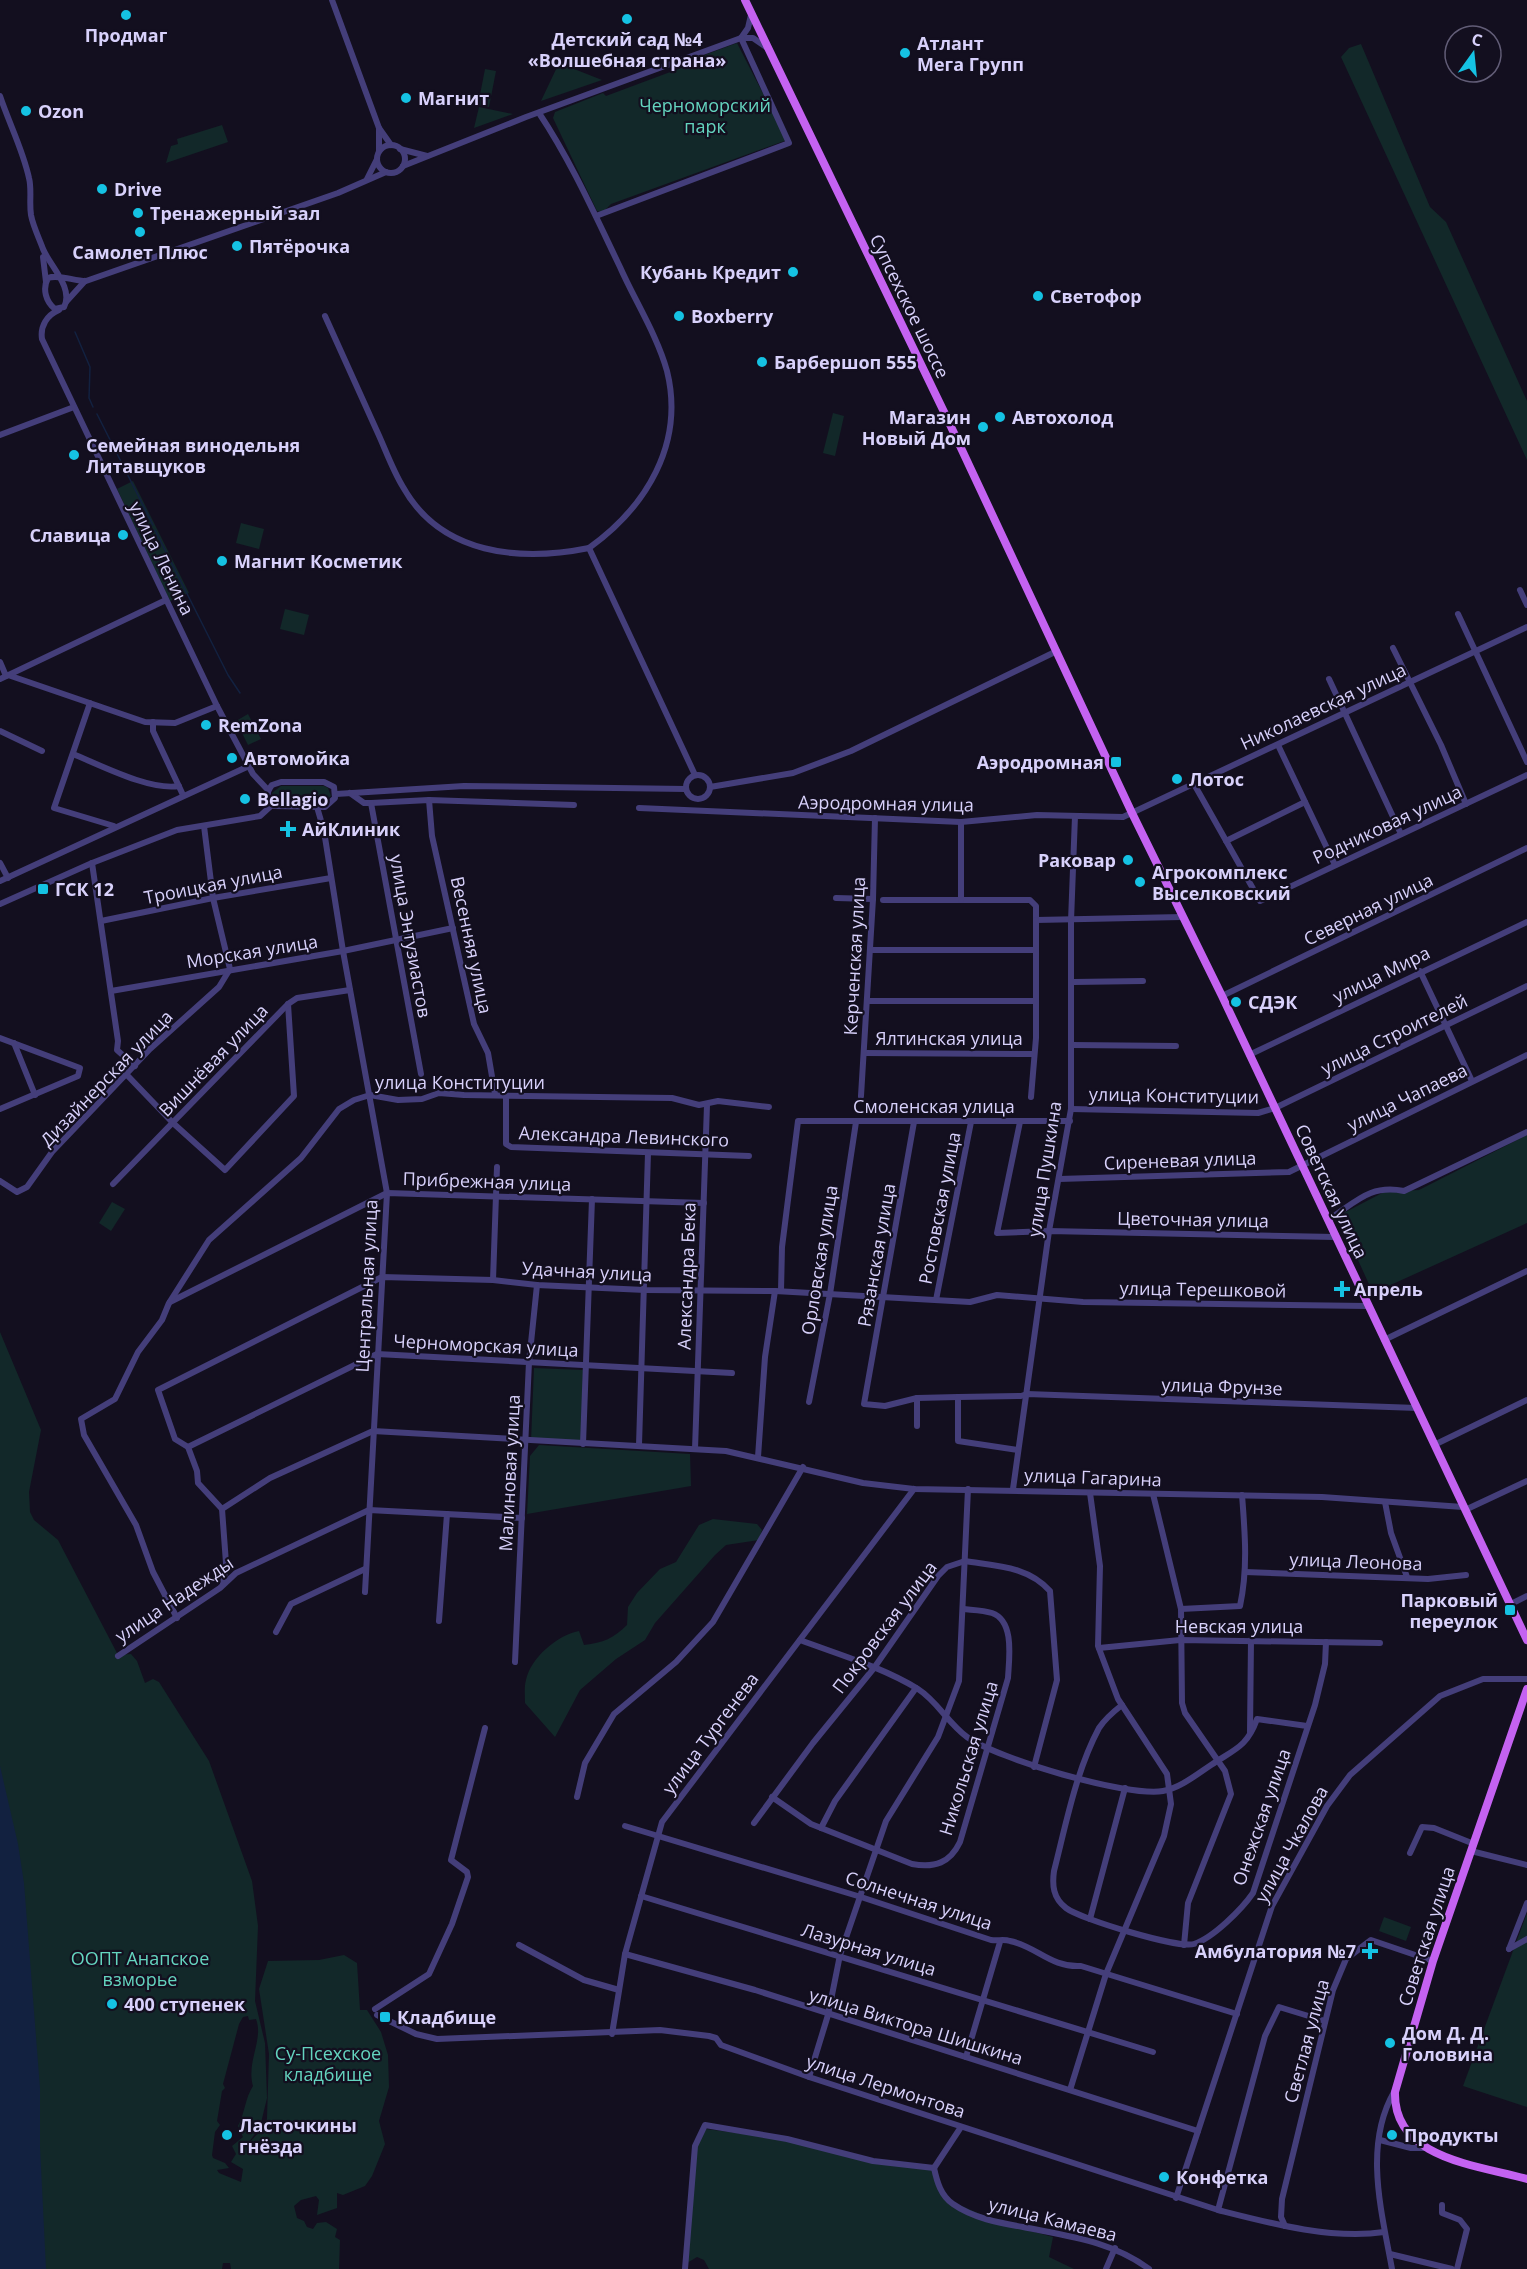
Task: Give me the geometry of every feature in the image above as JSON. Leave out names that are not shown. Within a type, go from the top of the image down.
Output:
[{"type":"main road","name":"Супсехское шоссе","points":[[745,0],[1106,757]]},
{"type":"main road","name":"Советская улица","points":[[1106,757],[1222,996],[1527,1640]]},
{"type":"main road","name":"Советская улица","points":[[1395,2092],[1433,1961],[1524,1707],[1527,1689]]},
{"type":"main road","points":[[1395,2092],[1398,2119],[1412,2139],[1424,2148],[1527,2179]]},
{"type":"street","points":[[332,0],[379,128],[391,145],[428,156]]},
{"type":"street","points":[[741,38],[748,28],[751,13]]},
{"type":"street","points":[[596,216],[789,143],[741,38]]},
{"type":"street","points":[[46,283],[53,276],[86,281],[386,172],[395,172],[403,166],[539,113],[741,38],[755,39],[769,50]]},
{"type":"street","points":[[0,96],[29,177],[34,225],[46,256],[65,291],[66,302]]},
{"type":"street","points":[[0,106],[27,177],[31,221],[45,263],[50,315],[60,309],[86,281]]},
{"type":"street","points":[[325,316],[403,488],[442,530],[466,544],[502,553],[534,556],[589,548],[630,512],[649,489],[657,472],[670,420],[668,379],[656,342],[596,216],[555,138],[539,113]]},
{"type":"street","points":[[379,128],[380,168],[386,172]]},
{"type":"street","points":[[365,181],[378,155],[391,145]]},
{"type":"street","points":[[400,148],[405,160],[403,166]]},
{"type":"street","points":[[49,303],[60,309]]},
{"type":"street","name":"улица Ленина","points":[[50,315],[41,332],[74,407],[217,706],[256,779],[268,790]]},
{"type":"street","points":[[0,435],[74,407]]},
{"type":"street","points":[[589,548],[695,775]]},
{"type":"street","points":[[1520,590],[1527,605]]},
{"type":"street","points":[[5,676],[166,600]]},
{"type":"street","points":[[1458,614],[1527,762]]},
{"type":"street","name":"Николаевская улица","points":[[1132,813],[1527,627]]},
{"type":"street","points":[[1393,648],[1441,745],[1466,804]]},
{"type":"street","points":[[711,787],[763,780],[803,770],[922,719],[1057,651]]},
{"type":"street","points":[[0,662],[5,676]]},
{"type":"street","points":[[5,676],[153,723],[175,723],[217,706]]},
{"type":"street","points":[[1329,679],[1401,834]]},
{"type":"street","points":[[90,703],[54,808],[114,827]]},
{"type":"street","points":[[153,723],[153,731],[183,795]]},
{"type":"street","points":[[0,731],[42,751]]},
{"type":"street","points":[[1278,744],[1335,865]]},
{"type":"street","points":[[73,754],[127,776],[169,788],[179,786]]},
{"type":"street","points":[[0,881],[249,766]]},
{"type":"street","points":[[695,775],[705,777],[711,787],[709,794],[701,800],[692,798],[686,789],[687,781],[695,775]]},
{"type":"street","name":"Родниковая улица","points":[[1226,841],[1260,901],[1527,775]]},
{"type":"street","points":[[278,782],[324,782],[333,786],[336,794],[329,806],[317,807],[281,807],[272,805],[267,798],[268,790],[278,782]]},
{"type":"street","points":[[1194,784],[1226,841],[1305,802]]},
{"type":"street","points":[[336,794],[498,786],[686,789]]},
{"type":"street","points":[[350,793],[364,803],[429,800],[574,806]]},
{"type":"street","name":"Весенняя улица","points":[[429,800],[432,836],[474,1024],[488,1053],[495,1094]]},
{"type":"street","name":"улица Энтузиастов","points":[[371,803],[421,1074]]},
{"type":"street","points":[[0,904],[92,863],[177,830],[260,816],[272,805]]},
{"type":"street","name":"Центральная улица","points":[[317,807],[387,1193],[365,1592]]},
{"type":"street","name":"Аэродромная улица","points":[[639,808],[961,822],[1037,815],[1123,817],[1132,813]]},
{"type":"street","name":"улица Пушкина","points":[[1012,1490],[1049,1231],[1070,1121],[1073,982],[1071,921],[1075,816]]},
{"type":"street","name":"Керченская улица","points":[[861,1096],[873,898],[875,818]]},
{"type":"street","points":[[961,822],[961,900]]},
{"type":"street","points":[[204,826],[213,898],[230,969]]},
{"type":"street","name":"Северная улица","points":[[1222,996],[1527,848]]},
{"type":"street","points":[[0,863],[8,878]]},
{"type":"street","points":[[92,863],[111,991],[117,1050],[135,1066]]},
{"type":"street","name":"Троицкая улица","points":[[100,921],[213,898],[331,878]]},
{"type":"street","points":[[836,898],[873,898]]},
{"type":"street","points":[[883,900],[1030,900],[1036,906],[1036,1001],[1031,1097]]},
{"type":"street","points":[[1036,920],[1182,917]]},
{"type":"street","name":"улица Мира","points":[[1249,1055],[1420,971],[1527,922]]},
{"type":"street","name":"Морская улица","points":[[111,991],[343,951],[453,928]]},
{"type":"street","points":[[870,950],[1036,950]]},
{"type":"street","name":"Дизайнерская улица","points":[[0,1181],[17,1192],[23,1191],[52,1152],[135,1066],[219,987],[230,969]]},
{"type":"street","points":[[1420,971],[1444,1026],[1472,1081]]},
{"type":"street","points":[[1073,982],[1143,981]]},
{"type":"street","name":"улица Строителей","points":[[1275,1108],[1527,986]]},
{"type":"street","name":"Вишнёвая улица","points":[[114,1184],[288,1004],[297,998],[351,990]]},
{"type":"street","points":[[867,1001],[1036,1001]]},
{"type":"street","points":[[127,1075],[173,1123],[225,1170],[294,1096],[288,1004]]},
{"type":"street","points":[[0,1038],[80,1068],[78,1076],[0,1109]]},
{"type":"street","points":[[14,1043],[35,1095]]},
{"type":"street","points":[[1072,1045],[1176,1046]]},
{"type":"street","name":"Ялтинская улица","points":[[864,1053],[1034,1054]]},
{"type":"street","name":"улица Чапаева","points":[[1302,1166],[1527,1054]]},
{"type":"street","name":"улица Конституции","points":[[177,1618],[153,1572],[136,1525],[84,1435],[81,1419],[116,1399],[138,1352],[162,1320],[169,1303],[209,1240],[301,1158],[339,1110],[354,1100],[370,1095],[398,1100],[422,1099],[439,1093],[672,1098],[707,1105],[718,1101],[769,1107]]},
{"type":"street","name":"Александра Левинского","points":[[506,1096],[504,1137],[506,1144],[511,1147],[749,1156]]},
{"type":"street","name":"Александра Бека","points":[[695,1449],[707,1105]]},
{"type":"street","name":"улица Конституции","points":[[1071,1109],[1258,1113],[1275,1108]]},
{"type":"street","name":"Смоленская улица","points":[[778,1291],[798,1121],[1070,1121]]},
{"type":"street","name":"Орловская улица","points":[[810,1402],[830,1294],[856,1122]]},
{"type":"street","name":"Рязанская улица","points":[[866,1393],[914,1122]]},
{"type":"street","name":"Ростовская улица","points":[[936,1300],[971,1122]]},
{"type":"street","name":"Цветочная улица","points":[[1020,1122],[997,1233],[1049,1231],[1335,1237]]},
{"type":"street","points":[[1328,1220],[1376,1190],[1386,1188],[1404,1191],[1527,1132]]},
{"type":"street","points":[[639,1445],[648,1153]]},
{"type":"street","name":"Сиреневая улица","points":[[1059,1179],[1289,1172],[1302,1166]]},
{"type":"street","points":[[493,1280],[497,1167]]},
{"type":"street","name":"Прибрежная улица","points":[[169,1303],[387,1193],[704,1203]]},
{"type":"street","points":[[583,1444],[591,1287],[592,1199]]},
{"type":"street","points":[[1384,1340],[1527,1271]]},
{"type":"street","name":"Удачная улица","points":[[188,1447],[175,1439],[158,1390],[382,1277],[493,1280],[537,1285],[645,1290],[778,1291],[970,1302],[997,1295],[1039,1299]]},
{"type":"street","name":"Малиновая улица","points":[[514,1662],[529,1362],[537,1285]]},
{"type":"street","points":[[758,1457],[765,1358],[778,1291]]},
{"type":"street","name":"улица Терешковой","points":[[1039,1299],[1367,1306]]},
{"type":"street","name":"Черноморская улица","points":[[188,1447],[377,1354],[732,1373]]},
{"type":"street","name":"улица Фрунзе","points":[[866,1393],[864,1404],[885,1406],[917,1398],[1027,1394],[1417,1408]]},
{"type":"street","points":[[958,1396],[958,1441],[1018,1450]]},
{"type":"street","points":[[917,1398],[917,1426]]},
{"type":"street","points":[[1434,1445],[1527,1400]]},
{"type":"street","points":[[222,1509],[270,1479],[373,1431]]},
{"type":"street","name":"улица Гагарина","points":[[373,1431],[726,1451],[863,1482],[915,1489],[1322,1497],[1464,1508],[1527,1481]]},
{"type":"street","points":[[188,1447],[197,1471],[198,1484],[222,1509],[226,1563],[223,1584]]},
{"type":"street","points":[[577,1797],[585,1763],[614,1714],[676,1662],[713,1622],[803,1467]]},
{"type":"street","name":"улица Тургенева","points":[[612,2034],[625,1954],[662,1822],[915,1489]]},
{"type":"street","points":[[809,2077],[828,2015],[840,1955],[875,1851],[895,1802],[928,1753],[946,1719],[961,1672],[968,1489]]},
{"type":"street","points":[[1070,2090],[1107,1974],[1164,1836],[1171,1804],[1171,1789],[1157,1756],[1122,1705],[1099,1648],[1100,1566],[1090,1493]]},
{"type":"street","points":[[1122,1705],[1106,1718],[1099,1728],[1080,1777],[1054,1871],[1053,1884],[1056,1898],[1066,1908],[1090,1919],[1184,1945],[1188,1903],[1231,1794],[1230,1782],[1185,1713],[1180,1640],[1183,1628],[1181,1609],[1153,1494]]},
{"type":"street","points":[[1181,1609],[1240,1606],[1245,1572],[1242,1495]]},
{"type":"street","points":[[1385,1502],[1391,1533],[1407,1577]]},
{"type":"street","name":"улица Надежды","points":[[118,1656],[177,1618],[236,1573],[369,1510],[522,1518]]},
{"type":"street","points":[[439,1622],[447,1514]]},
{"type":"street","name":"Покровская улица","points":[[754,1823],[874,1668],[938,1576],[947,1567],[964,1561],[1023,1571],[1041,1580],[1050,1591],[1057,1680],[1034,1767]]},
{"type":"street","points":[[276,1632],[291,1604],[365,1569]]},
{"type":"street","name":"улица Леонова","points":[[1245,1572],[1428,1579],[1466,1575]]},
{"type":"street","points":[[1511,1604],[1527,1596]]},
{"type":"street","name":"Никольская улица","points":[[772,1797],[787,1810],[821,1828],[875,1851],[928,1866],[941,1864],[954,1854],[962,1836],[1008,1678],[1007,1628],[1000,1617],[991,1612],[963,1609]]},
{"type":"street","points":[[800,1640],[874,1668],[916,1688],[931,1700],[946,1719],[986,1748],[1034,1767],[1142,1792],[1171,1789],[1217,1761],[1250,1739],[1257,1719],[1307,1726]]},
{"type":"street","name":"Невская улица","points":[[1099,1648],[1180,1640],[1380,1643]]},
{"type":"street","points":[[1250,1739],[1251,1640]]},
{"type":"street","name":"Онежская улица","points":[[1184,1945],[1195,1944],[1215,1930],[1245,1904],[1253,1893],[1307,1726],[1325,1664],[1326,1642]]},
{"type":"street","name":"улица Чкалова","points":[[1176,2198],[1272,1906],[1317,1820],[1350,1775],[1426,1706],[1454,1688],[1483,1678],[1527,1679]]},
{"type":"street","points":[[821,1828],[835,1801],[916,1688]]},
{"type":"street","name":"улица Лермонтова","points":[[484,1728],[451,1860],[467,1872],[468,1877],[452,1924],[429,1974],[376,2012],[416,2034],[437,2039],[612,2034],[660,2030],[709,2036],[716,2038],[721,2045],[809,2077],[1029,2147],[1176,2198],[1285,2226],[1367,2235],[1384,2232]]},
{"type":"street","points":[[1090,1919],[1125,1788]]},
{"type":"street","name":"Солнечная улица","points":[[625,1826],[861,1897],[1000,1942],[1008,1940],[1041,1957],[1107,1974],[1237,2014]]},
{"type":"street","points":[[1410,1853],[1422,1827],[1434,1828],[1473,1848],[1527,1865]]},
{"type":"street","name":"Лазурная улица","points":[[641,1896],[1153,2052]]},
{"type":"street","points":[[1527,1903],[1509,1949],[1527,1939]]},
{"type":"street","name":"Светлая улица","points":[[1285,2226],[1281,2217],[1282,2199],[1325,2021],[1346,1959],[1363,1943],[1371,1940],[1433,1961]]},
{"type":"street","points":[[966,2057],[1000,1942]]},
{"type":"street","points":[[519,1945],[584,1980],[619,1990]]},
{"type":"street","name":"улица Виктора Шишкина","points":[[625,1954],[755,1990],[1198,2131]]},
{"type":"street","points":[[1218,2210],[1264,2036],[1276,2011],[1279,2007],[1325,2021]]},
{"type":"street","name":"Советская улица","points":[[1392,2269],[1384,2232],[1377,2172],[1383,2121],[1395,2092]]},
{"type":"street","points":[[685,2269],[696,2146],[705,2125],[787,2139],[873,2161],[934,2168],[961,2127]]},
{"type":"street","points":[[1380,2140],[1404,2147],[1424,2148]]},
{"type":"street","name":"улица Камаева","points":[[934,2168],[939,2189],[952,2203],[969,2212],[1002,2225],[1075,2237],[1115,2248],[1149,2269]]},
{"type":"street","points":[[1442,2205],[1442,2212],[1460,2220],[1467,2229],[1457,2269]]},
{"type":"street","points":[[1106,2269],[1115,2248]]},
{"type":"street","points":[[1390,2254],[1452,2269]]},
{"type":"green space","name":"Черноморский парк","points":[[737,43],[787,140],[611,204],[603,212],[597,211],[553,118],[555,112],[603,93],[606,96],[689,65],[691,60]]},
{"type":"green space","points":[[1361,44],[1430,207],[1446,222],[1527,401],[1527,460],[1341,57],[1349,48]]},
{"type":"green space","points":[[559,63],[602,80],[541,101]]},
{"type":"green space","points":[[485,69],[496,71],[489,107],[478,105]]},
{"type":"green space","points":[[479,107],[513,114],[474,128]]},
{"type":"green space","points":[[222,125],[228,142],[166,163],[171,146],[178,144],[177,139]]},
{"type":"green space","points":[[833,413],[844,416],[835,456],[823,453]]},
{"type":"green space","points":[[133,481],[189,593],[170,601],[117,489]]},
{"type":"green space","points":[[241,523],[264,529],[259,549],[236,543]]},
{"type":"green space","points":[[285,609],[309,615],[304,635],[280,629]]},
{"type":"green space","points":[[248,714],[261,739],[248,745],[236,721]]},
{"type":"green space","points":[[281,786],[324,786],[328,788],[331,796],[323,803],[278,803],[274,800],[272,793]]},
{"type":"green space","points":[[1527,1135],[1527,1223],[1373,1293],[1338,1216],[1384,1192],[1419,1190]]},
{"type":"green space","points":[[112,1202],[125,1209],[111,1231],[99,1223]]},
{"type":"green space","name":"ООПТ Анапское взморье","points":[[0,1332],[41,1430],[29,1492],[30,1512],[34,1520],[58,1540],[118,1655],[131,1654],[137,1661],[145,1683],[153,1679],[159,1682],[209,1761],[252,1881],[258,1926],[255,2001],[265,2043],[267,2098],[260,2127],[246,2146],[266,2125],[267,2118],[269,2054],[259,1989],[268,1961],[319,1960],[344,1955],[357,1963],[360,2010],[367,2010],[381,2032],[388,2055],[389,2087],[379,2121],[385,2144],[372,2176],[365,2186],[343,2195],[337,2193],[337,2208],[317,2215],[319,2200],[316,2196],[301,2200],[294,2206],[297,2218],[304,2221],[307,2227],[313,2229],[317,2223],[326,2222],[337,2229],[335,2237],[340,2240],[339,2269],[231,2269],[230,2263],[223,2263],[222,2269],[42,2269],[0,1780]],"holes":[[[248,2016],[249,2020],[256,2019],[258,2027],[251,2077],[253,2086],[238,2126],[243,2137],[232,2146],[236,2154],[231,2162],[243,2169],[241,2182],[219,2173],[217,2170],[229,2168],[212,2155],[215,2132],[220,2125],[217,2121],[222,2091],[225,2088],[223,2084],[239,2024],[243,2017]]]},
{"type":"green space","points":[[534,1368],[583,1370],[582,1442],[531,1441]]},
{"type":"green space","points":[[539,1445],[690,1454],[691,1486],[527,1514],[530,1456]]},
{"type":"green space","points":[[713,1519],[757,1524],[762,1530],[759,1540],[726,1545],[715,1555],[655,1623],[645,1640],[616,1659],[580,1690],[555,1737],[525,1703],[525,1683],[533,1663],[546,1648],[571,1633],[579,1631],[584,1645],[608,1639],[627,1625],[628,1607],[637,1593],[660,1569],[676,1562],[699,1525]]},
{"type":"green space","points":[[1527,1913],[1527,2107],[1463,2086]]},
{"type":"green space","points":[[1384,1917],[1411,1927],[1406,1941],[1379,1931]]},
{"type":"green space","points":[[706,2129],[792,2140],[862,2159],[934,2169],[948,2200],[1001,2223],[1053,2237],[1049,2257],[1074,2269],[709,2269],[704,2260],[697,2257],[687,2263],[697,2141]]},
{"type":"water","points":[[0,1766],[18,1844],[24,1883],[40,2088],[40,2147],[46,2269],[0,2269]]},
{"type":"waterway","points":[[75,332],[90,367],[89,398],[93,407]]},
{"type":"waterway","points":[[97,414],[153,525]]},
{"type":"waterway","points":[[155,530],[228,675],[240,693]]},
{"type":"place","name":"Продмаг","points":[[126,15]]},
{"type":"place","name":"Детский сад №4 «Волшебная страна»","points":[[627,19]]},
{"type":"place","name":"Атлант Мега Групп","points":[[905,53]]},
{"type":"place","name":"Магнит","points":[[406,98]]},
{"type":"place","name":"Ozon","points":[[26,111]]},
{"type":"place","name":"Drive","points":[[102,189]]},
{"type":"place","name":"Тренажерный зал","points":[[138,213]]},
{"type":"place","name":"Самолет Плюс","points":[[140,232]]},
{"type":"place","name":"Пятёрочка","points":[[237,246]]},
{"type":"place","name":"Кубань Кредит","points":[[793,272]]},
{"type":"place","name":"Светофор","points":[[1038,296]]},
{"type":"place","name":"Boxberry","points":[[679,316]]},
{"type":"place","name":"Барбершоп 555","points":[[762,362]]},
{"type":"place","name":"Автохолод","points":[[1000,417]]},
{"type":"place","name":"Магазин Новый Дом","points":[[983,427]]},
{"type":"place","name":"Семейная винодельня Литавщуков","points":[[74,455]]},
{"type":"place","name":"Славица","points":[[123,535]]},
{"type":"place","name":"Магнит Косметик","points":[[222,561]]},
{"type":"place","name":"RemZona","points":[[206,725]]},
{"type":"place","name":"Автомойка","points":[[232,758]]},
{"type":"place","name":"Аэродромная","points":[[1116,762]]},
{"type":"place","name":"Лотос","points":[[1177,779]]},
{"type":"place","name":"Bellagio","points":[[245,799]]},
{"type":"place","name":"АйКлиник","points":[[288,829]]},
{"type":"place","name":"Раковар","points":[[1128,860]]},
{"type":"place","name":"Агрокомплекс Выселковский","points":[[1140,882]]},
{"type":"place","name":"ГСК 12","points":[[43,889]]},
{"type":"place","name":"СДЭК","points":[[1236,1002]]},
{"type":"place","name":"Апрель","points":[[1342,1289]]},
{"type":"place","name":"Парковый переулок","points":[[1510,1610]]},
{"type":"place","name":"Амбулатория №7","points":[[1370,1951]]},
{"type":"place","name":"400 ступенек","points":[[112,2004]]},
{"type":"place","name":"Кладбище","points":[[385,2017]]},
{"type":"place","name":"Дом Д. Д. Головина","points":[[1390,2043]]},
{"type":"place","name":"Ласточкины гнёзда","points":[[227,2135]]},
{"type":"place","name":"Продукты","points":[[1392,2135]]},
{"type":"place","name":"Конфетка","points":[[1164,2177]]},
{"type":"park label","name":"Су-Псехское кладбище","points":[[328,2063]]}]
